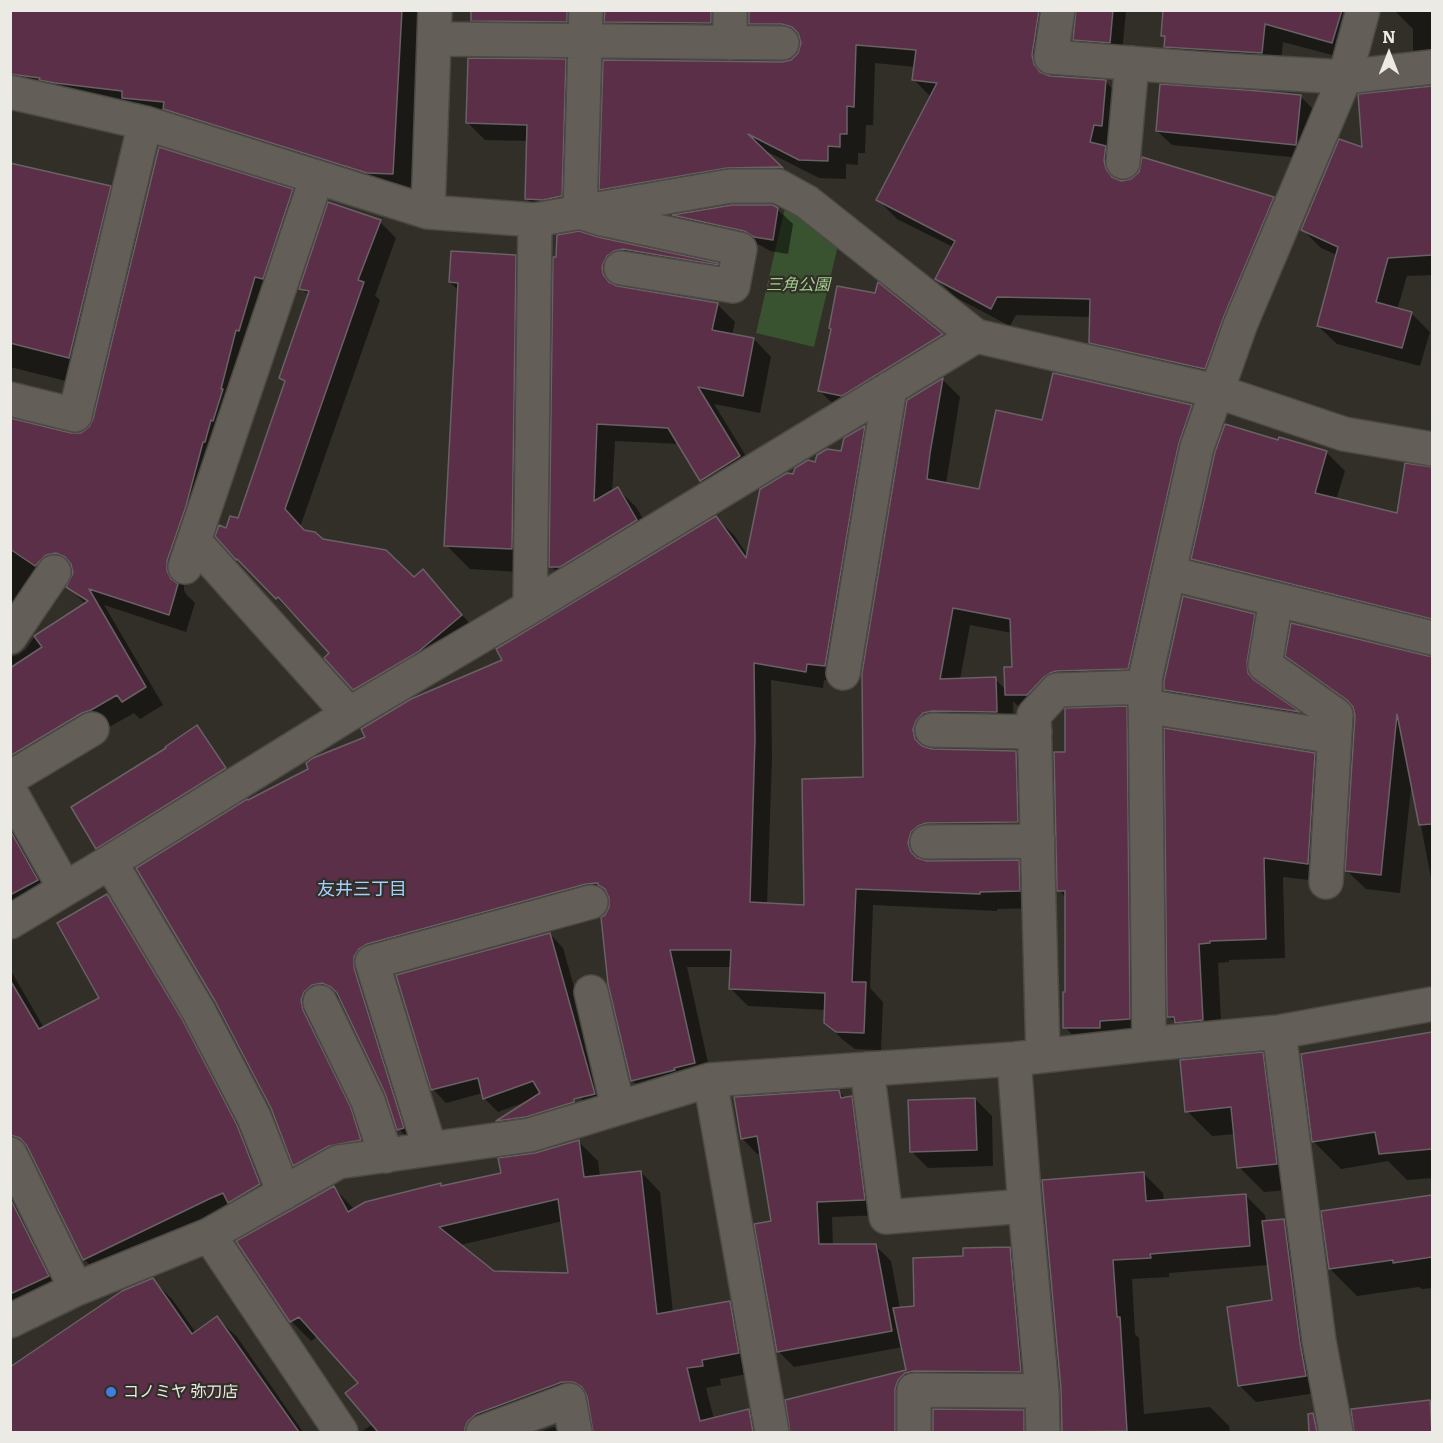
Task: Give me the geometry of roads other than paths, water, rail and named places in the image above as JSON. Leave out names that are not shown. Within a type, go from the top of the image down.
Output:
[{"type":"street","points":[[730,10],[730,43]]},
{"type":"street","points":[[1058,10],[1051,57],[1345,77],[1432,67]]},
{"type":"street","points":[[1149,1044],[1145,679],[1197,447],[1241,323],[1345,77],[1363,10]]},
{"type":"street","points":[[428,212],[435,25],[585,26],[730,43],[782,43]]},
{"type":"street","points":[[580,212],[585,26]]},
{"type":"street","points":[[1123,162],[1131,63]]},
{"type":"street","points":[[10,92],[145,123],[428,212],[535,220],[730,186],[778,186],[807,202],[976,336],[1216,391],[1344,434],[1432,449]]},
{"type":"street","points":[[10,399],[75,415],[145,123]]},
{"type":"street","points":[[317,177],[189,554],[349,714]]},
{"type":"street","points":[[580,212],[602,219],[740,249],[733,286],[621,268]]},
{"type":"street","points":[[530,607],[535,220]]},
{"type":"street","points":[[10,922],[349,714],[530,607],[976,336]]},
{"type":"street","points":[[843,673],[890,388]]},
{"type":"street","points":[[10,636],[54,572]]},
{"type":"street","points":[[1169,573],[1432,638]]},
{"type":"street","points":[[1276,600],[1264,665],[1336,715],[1326,882]]},
{"type":"street","points":[[1043,1432],[1042,1391],[1025,1206],[1028,1057],[1038,841],[1034,715],[1057,690],[1145,696],[1334,737]]},
{"type":"street","points":[[10,778],[92,729]]},
{"type":"street","points":[[932,730],[1035,732]]},
{"type":"street","points":[[10,790],[65,889]]},
{"type":"street","points":[[927,842],[1038,841]]},
{"type":"street","points":[[110,862],[198,1010],[254,1117],[284,1193]]},
{"type":"street","points":[[430,1149],[372,962],[591,902]]},
{"type":"street","points":[[591,992],[618,1108]]},
{"type":"street","points":[[320,1002],[368,1101],[386,1156]]},
{"type":"street","points":[[10,1321],[76,1289],[209,1235],[338,1162],[530,1135],[710,1080],[1028,1057],[1279,1032],[1432,1004]]},
{"type":"street","points":[[1279,1032],[1319,1341],[1336,1432]]},
{"type":"street","points":[[867,1069],[886,1217],[1025,1206]]},
{"type":"street","points":[[710,1080],[771,1432]]},
{"type":"street","points":[[10,1154],[76,1289]]},
{"type":"street","points":[[209,1235],[341,1432]]},
{"type":"street","points":[[914,1432],[914,1390],[1042,1391]]},
{"type":"street","points":[[483,1432],[569,1400],[575,1432]]},
{"type":"place","name":"コノミヤ 弥刀店","points":[[111,1392]]},
{"type":"district","name":"友井三丁目","points":[[362,890]]},
{"type":"park label","name":"三角公園","points":[[798,285]]}]
